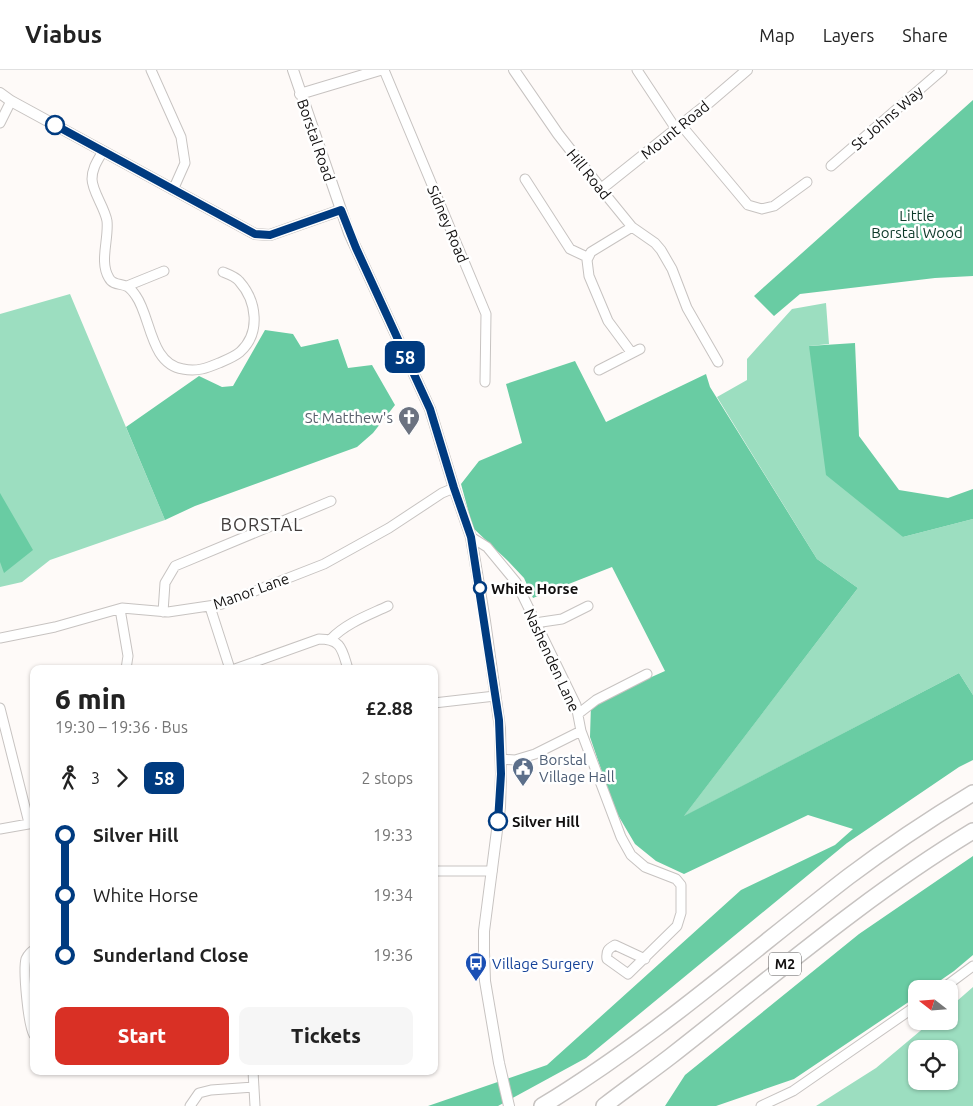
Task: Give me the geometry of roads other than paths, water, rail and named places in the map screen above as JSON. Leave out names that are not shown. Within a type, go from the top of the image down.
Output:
[{"type":"highway","name":"M2","points":[[542,1106],[603,1067],[655,1030],[849,876],[912,832],[973,793]]},
{"type":"highway","name":"M2","points":[[604,1106],[670,1057],[804,949],[862,905],[916,867],[973,831]]},
{"type":"street","points":[[151,70],[181,137],[185,162],[173,190]]},
{"type":"street","name":"Borstal Road","points":[[293,70],[341,210],[379,300],[430,409],[471,537],[499,720],[501,759],[500,807],[484,931],[484,969],[499,1063],[509,1106]]},
{"type":"street","points":[[300,94],[380,70]]},
{"type":"street","name":"Sidney Road","points":[[384,70],[486,314],[485,382]]},
{"type":"street","name":"Hill Road","points":[[514,70],[558,134],[632,227],[655,243],[661,250],[672,269],[687,308],[718,362]]},
{"type":"street","points":[[637,70],[678,127],[748,204],[762,209],[774,206],[807,182]]},
{"type":"street","name":"Mount Road","points":[[601,189],[747,70]]},
{"type":"street","name":"St Johns Way","points":[[831,166],[942,70]]},
{"type":"street","points":[[0,92],[11,101],[255,234],[270,235],[341,210]]},
{"type":"street","points":[[0,122],[11,101]]},
{"type":"street","points":[[103,151],[93,168],[91,180],[107,220],[108,233],[105,265],[109,278],[116,284],[127,286],[164,271]]},
{"type":"street","points":[[525,179],[570,249],[587,257]]},
{"type":"street","points":[[587,257],[595,249],[632,227]]},
{"type":"street","points":[[587,257],[589,276],[608,321],[630,352]]},
{"type":"street","points":[[127,286],[137,297],[155,345],[166,361],[180,369],[204,369],[240,353],[252,337],[256,316],[250,299],[239,280],[223,272]]},
{"type":"street","points":[[599,370],[640,348]]},
{"type":"street","name":"Manor Lane","points":[[0,638],[55,627],[120,608],[163,612],[222,604],[324,564],[389,528],[442,493],[454,488]]},
{"type":"street","points":[[163,612],[165,583],[175,566],[331,501]]},
{"type":"street","name":"Nashenden Lane","points":[[471,537],[487,547],[516,582],[576,705],[581,731],[626,847],[631,855],[645,867],[676,879],[681,884],[681,914],[677,926],[645,959]]},
{"type":"street","points":[[330,639],[348,625],[388,606]]},
{"type":"street","points":[[535,623],[562,619],[588,606]]},
{"type":"street","points":[[210,607],[229,665]]},
{"type":"street","points":[[120,608],[128,656],[127,665]]},
{"type":"street","points":[[246,665],[319,639],[330,639],[341,645],[347,665]]},
{"type":"street","points":[[578,714],[596,700],[647,674]]},
{"type":"street","points":[[438,703],[495,696]]},
{"type":"street","points":[[0,708],[30,819]]},
{"type":"street","points":[[501,759],[515,760],[535,754],[581,731]]},
{"type":"street","points":[[0,829],[30,823]]},
{"type":"street","points":[[438,871],[492,871]]},
{"type":"street","points":[[30,953],[26,966],[30,1024]]},
{"type":"street","points":[[954,980],[973,966]]},
{"type":"street","points":[[761,1106],[792,1092],[908,1012]]},
{"type":"street","points":[[253,1075],[255,1106]]},
{"type":"street","points":[[190,1106],[199,1093],[211,1090],[254,1087]]},
{"type":"place","name":"St Matthew's","points":[[409,436]]},
{"type":"place","name":"White Horse","points":[[480,588]]},
{"type":"place","name":"Borstal Village Hall","points":[[523,787]]},
{"type":"place","name":"Silver Hill","points":[[498,821]]},
{"type":"place","name":"Village Surgery","points":[[476,982]]},
{"type":"district","name":"BORSTAL","points":[[262,524]]},
{"type":"park label","name":"Little Borstal Wood","points":[[917,224]]}]
